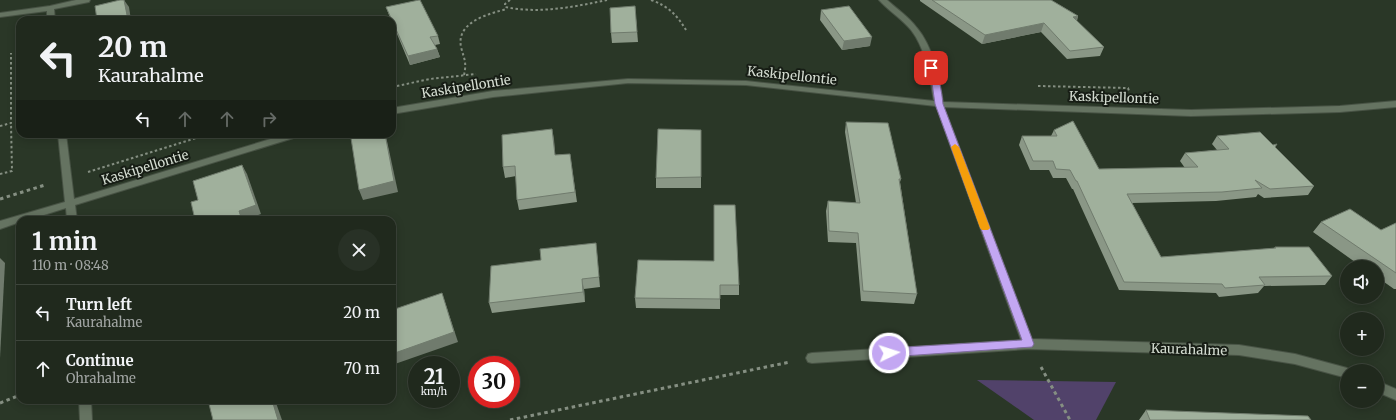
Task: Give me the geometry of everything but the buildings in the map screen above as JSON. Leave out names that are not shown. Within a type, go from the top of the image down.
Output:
[{"type":"street","points":[[0,15],[50,8],[86,0]]},
{"type":"street","points":[[883,0],[915,31],[926,53],[936,83],[939,104],[1028,344]]},
{"type":"street","points":[[50,8],[51,16]]},
{"type":"street","name":"Kaskipellontie","points":[[396,110],[493,94],[628,81],[746,83],[939,104],[1191,113],[1340,108],[1396,104]]},
{"type":"street","points":[[62,138],[72,216]]},
{"type":"street","name":"Kaskipellontie","points":[[29,216],[284,138]]},
{"type":"street","name":"Kaskipellontie","points":[[0,225],[16,220]]},
{"type":"street","name":"Kaurahalme","points":[[812,358],[1028,344],[1239,350],[1295,359],[1340,371]]},
{"type":"street","points":[[1384,389],[1396,395]]},
{"type":"street","points":[[85,404],[86,420]]},
{"type":"path","points":[[508,8],[505,8],[505,4],[510,0]]},
{"type":"path","points":[[464,76],[467,66],[466,58],[461,48],[459,39],[462,32],[481,17],[508,8],[528,11],[581,5],[607,0]]},
{"type":"path","points":[[651,0],[669,8],[677,15],[686,30]]},
{"type":"path","points":[[0,174],[12,171],[11,53]]},
{"type":"path","points":[[0,126],[11,123]]},
{"type":"path","points":[[0,198],[196,138]]},
{"type":"path","points":[[1028,344],[1070,420]]},
{"type":"path","points":[[510,420],[812,358]]},
{"type":"path","points":[[0,403],[16,397]]},
{"type":"shaded area","points":[[977,380],[1116,382],[1096,420],[1034,420]]},
{"type":"slow traffic","points":[[955,147],[985,228]]},
{"type":"route","points":[[889,353],[1028,344],[939,104],[936,83],[931,68]]}]
